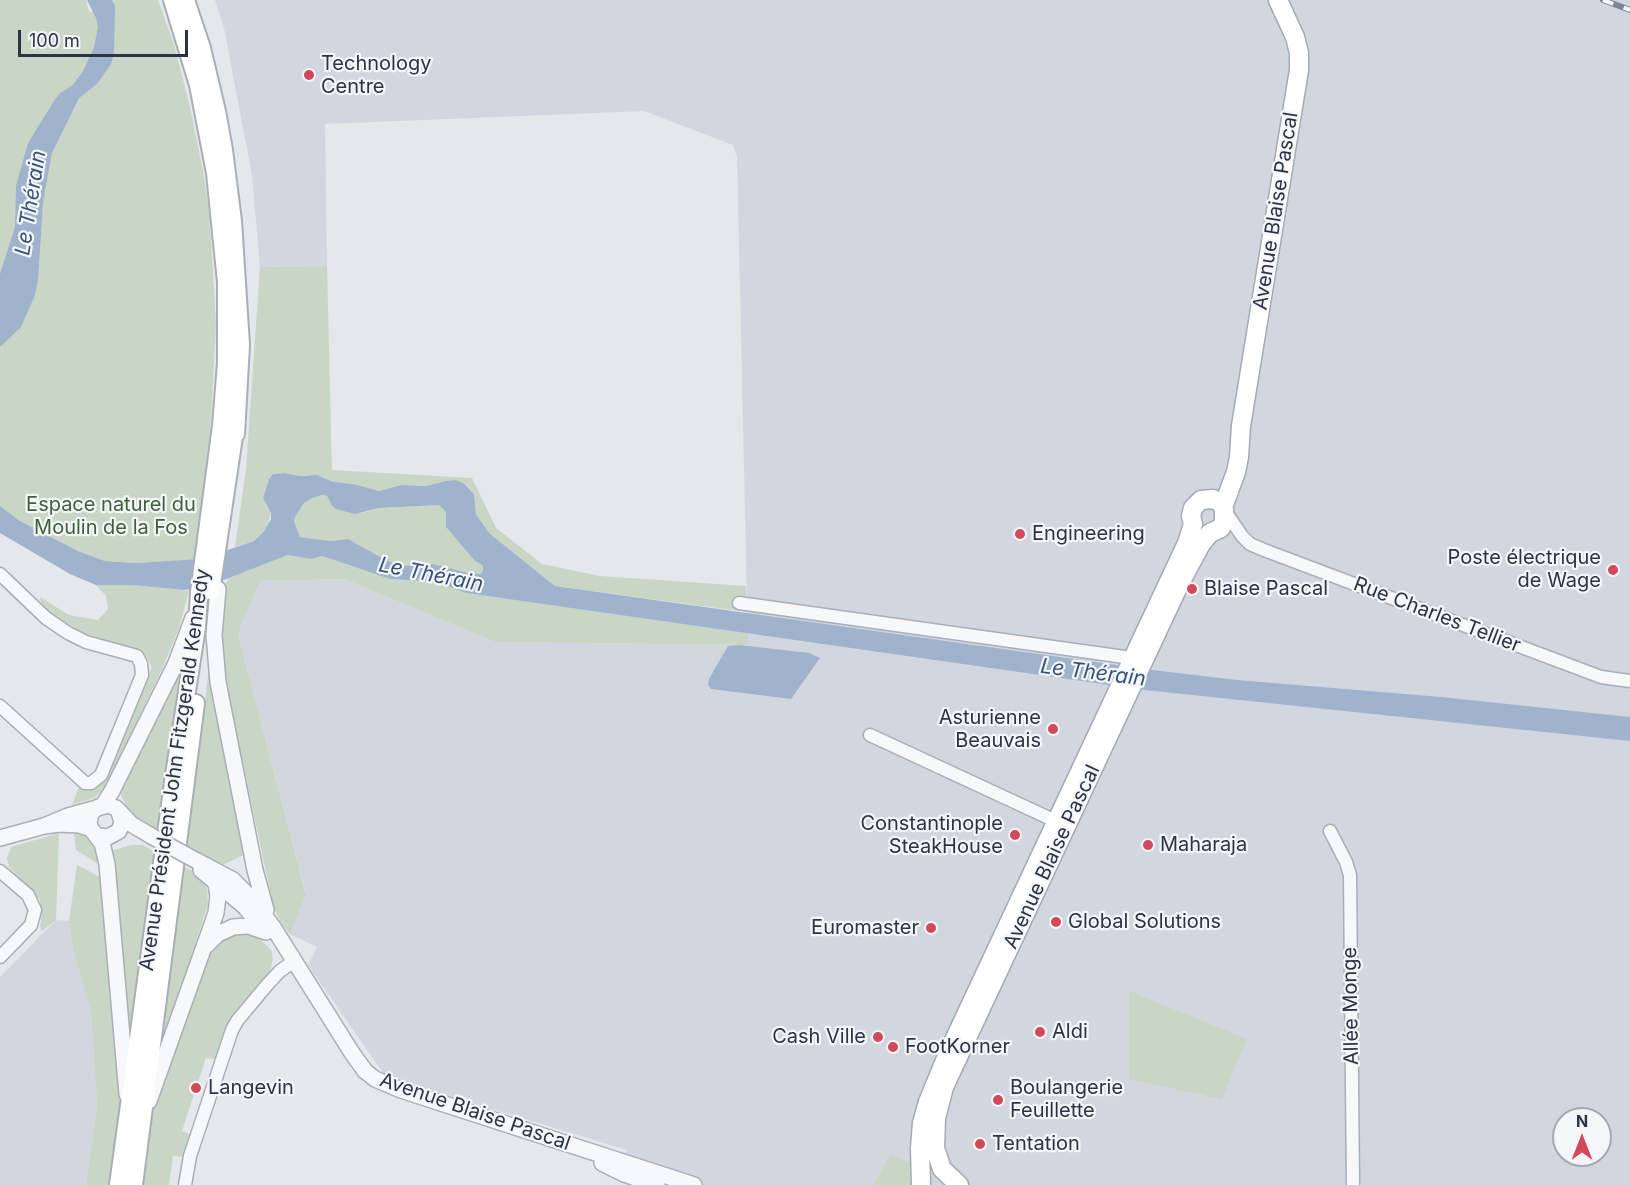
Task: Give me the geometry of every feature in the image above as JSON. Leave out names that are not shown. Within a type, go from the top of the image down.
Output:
[{"type":"main road","name":"Avenue Président John Fitzgerald Kennedy","points":[[172,0],[190,57],[209,138],[225,271],[226,331],[215,552]]},
{"type":"main road","name":"Avenue Président John Fitzgerald Kennedy","points":[[134,1185],[209,592],[236,423],[241,360],[240,312],[226,164],[206,65],[186,0]]},
{"type":"main road","name":"Avenue Blaise Pascal","points":[[1137,661],[1198,548],[1223,524],[1218,506],[1238,464],[1241,426],[1299,63],[1295,37],[1278,0]]},
{"type":"main road","name":"Avenue Blaise Pascal","points":[[921,1185],[920,1138],[925,1109],[957,1032],[1061,823],[1137,661],[1187,543],[1193,524],[1191,516],[1194,506],[1201,500],[1218,506]]},
{"type":"main road","points":[[1193,524],[1201,532],[1212,533]]},
{"type":"main road","name":"Avenue Président John Fitzgerald Kennedy","points":[[118,1185],[172,787],[197,627],[209,592]]},
{"type":"main road","name":"Avenue Blaise Pascal","points":[[958,1185],[942,1169],[936,1152],[934,1134],[939,1103],[944,1087],[1061,823]]},
{"type":"street","name":"Rue Charles Tellier","points":[[1218,506],[1247,541]]},
{"type":"street","name":"Rue Charles Tellier","points":[[1212,533],[1247,541],[1264,550],[1601,677],[1630,681]]},
{"type":"street","points":[[0,574],[46,618],[68,633],[94,645],[133,654],[140,660],[141,680],[101,775],[95,782],[88,783],[0,706]]},
{"type":"street","points":[[128,1112],[107,864],[90,818],[112,791],[179,657],[192,622],[209,592]]},
{"type":"street","points":[[203,950],[213,937],[228,928],[243,926],[269,930],[216,669],[209,592]]},
{"type":"street","points":[[739,603],[1137,661]]},
{"type":"street","points":[[870,735],[1061,823]]},
{"type":"street","points":[[0,838],[44,826],[63,817],[100,806],[113,807],[119,812],[122,824],[115,835],[108,837],[69,824],[44,826]]},
{"type":"street","name":"Avenue Blaise Pascal","points":[[119,812],[152,839],[196,864],[216,879],[269,930]]},
{"type":"street","name":"Allée Monge","points":[[1329,831],[1349,870],[1353,1185]]},
{"type":"street","name":"Avenue Blaise Pascal","points":[[115,835],[134,835],[152,839]]},
{"type":"street","points":[[216,879],[229,890],[242,888],[251,881],[255,870]]},
{"type":"street","points":[[0,871],[28,895],[35,910],[31,925],[0,957]]},
{"type":"street","points":[[140,1139],[150,1097],[217,907],[216,879]]},
{"type":"street","name":"Avenue Blaise Pascal","points":[[242,888],[290,964],[344,1059],[355,1074],[375,1090],[447,1116],[585,1155],[624,1174],[657,1185]]},
{"type":"street","points":[[185,1185],[190,1156],[232,1030],[267,985],[290,964]]},
{"type":"street","name":"Avenue Blaise Pascal","points":[[290,964],[352,1053],[366,1071],[381,1082],[694,1185]]},
{"type":"shaded area","points":[[215,0],[1630,0],[1630,1185],[634,1185],[606,1176],[627,1150],[386,1077],[308,965],[317,947],[290,934],[306,894],[238,634],[260,581],[344,579],[495,642],[748,645],[737,157],[733,145],[644,111],[325,124],[327,266],[260,267],[252,175],[224,28]]},
{"type":"shaded area","points":[[56,920],[69,921],[73,949],[91,1013],[97,1104],[86,1185],[0,1185],[0,977]]},
{"type":"green space","name":"Espace naturel du Moulin de la Fos","points":[[0,0],[86,0],[89,12],[115,5],[112,0],[158,0],[174,44],[204,176],[210,219],[216,325],[210,439],[194,560],[135,563],[105,561],[78,551],[20,521],[0,506]]},
{"type":"green space","points":[[327,266],[332,470],[472,478],[496,528],[542,564],[600,576],[746,586],[747,612],[555,586],[489,533],[476,514],[474,494],[446,481],[426,486],[401,485],[379,491],[354,484],[334,482],[323,477],[273,474],[263,498],[271,513],[267,527],[254,541],[235,547],[246,469],[260,267]]},
{"type":"green space","points":[[322,495],[327,496],[332,506],[362,513],[379,508],[439,505],[446,512],[446,527],[474,560],[483,566],[483,571],[480,574],[468,573],[433,564],[401,566],[348,539],[331,541],[300,537],[294,521],[295,517],[304,503]]},
{"type":"green space","points":[[288,555],[312,559],[322,556],[390,579],[437,582],[466,593],[748,633],[748,645],[495,642],[344,579],[260,581],[238,634],[306,895],[290,934],[274,909],[227,689],[222,655],[225,585],[229,578]]},
{"type":"green space","points":[[96,585],[131,585],[189,591],[179,628],[162,669],[104,789],[94,798],[72,805],[79,787],[92,789],[101,784],[127,730],[152,667],[145,655],[79,631],[42,606],[40,597],[69,615],[98,620],[108,609],[106,596]]},
{"type":"green space","points":[[184,657],[157,831],[131,816],[121,795],[123,782]]},
{"type":"green space","points":[[209,668],[212,669],[246,854],[222,865],[187,847]]},
{"type":"green space","points":[[59,833],[56,920],[42,931],[40,900],[9,867],[7,858],[11,847]]},
{"type":"green space","points":[[74,833],[85,836],[92,842],[99,853],[102,866],[76,850]]},
{"type":"green space","points":[[131,845],[143,845],[157,853],[131,1047],[128,1047],[111,851]]},
{"type":"green space","points":[[77,865],[102,878],[121,1120],[111,1185],[86,1185],[97,1104],[91,1013],[73,949],[69,921]]},
{"type":"green space","points":[[183,867],[193,871],[202,879],[207,890],[208,904],[156,1065]]},
{"type":"green space","points":[[232,933],[259,938],[271,950],[273,959],[270,971],[229,1022],[217,1057],[206,1058],[182,1131],[191,1135],[182,1157],[173,1156],[169,1185],[140,1185],[152,1107],[213,943]]},
{"type":"green space","points":[[1129,991],[1247,1039],[1222,1099],[1129,1079]]},
{"type":"green space","points":[[890,1155],[910,1163],[914,1170],[914,1185],[874,1185]]},
{"type":"water","name":"Le Thérain","points":[[87,0],[112,0],[115,5],[114,54],[111,64],[97,84],[79,98],[52,153],[43,202],[35,295],[21,327],[0,347],[0,274],[15,227],[16,186],[28,143],[59,94],[73,85],[83,71],[94,47],[98,27]]},
{"type":"water","name":"Le Thérain","points":[[273,474],[317,475],[334,482],[354,484],[379,491],[401,485],[426,486],[455,480],[463,483],[474,494],[476,514],[489,533],[555,586],[1152,670],[1630,717],[1630,741],[1145,690],[466,593],[437,582],[390,579],[322,556],[312,559],[288,555],[195,589],[96,585],[70,574],[0,533],[0,506],[20,521],[78,551],[105,561],[135,563],[201,559],[254,541],[264,531],[271,519],[271,513],[263,498]],"holes":[[[327,496],[336,509],[355,514],[379,508],[439,505],[446,512],[446,527],[474,560],[483,566],[483,571],[480,574],[468,573],[433,564],[401,566],[348,539],[331,541],[300,537],[294,521],[304,503],[312,498]]]},
{"type":"water","points":[[739,645],[809,653],[820,658],[791,699],[711,689],[708,685],[709,679],[728,646]]},
{"type":"railway","points":[[1603,0],[1630,10]]},
{"type":"place","name":"Technology Centre","points":[[309,75]]},
{"type":"place","name":"Engineering","points":[[1020,534]]},
{"type":"place","name":"Poste électrique de Wage","points":[[1613,570]]},
{"type":"place","name":"Blaise Pascal","points":[[1192,589]]},
{"type":"place","name":"Asturienne Beauvais","points":[[1053,729]]},
{"type":"place","name":"Constantinople SteakHouse","points":[[1015,835]]},
{"type":"place","name":"Maharaja","points":[[1148,845]]},
{"type":"place","name":"Global Solutions","points":[[1056,922]]},
{"type":"place","name":"Euromaster","points":[[931,928]]},
{"type":"place","name":"Aldi","points":[[1040,1032]]},
{"type":"place","name":"Cash Ville","points":[[878,1037]]},
{"type":"place","name":"FootKorner","points":[[893,1047]]},
{"type":"place","name":"Langevin","points":[[196,1088]]},
{"type":"place","name":"Boulangerie Feuillette","points":[[998,1100]]},
{"type":"place","name":"Tentation","points":[[980,1144]]}]
